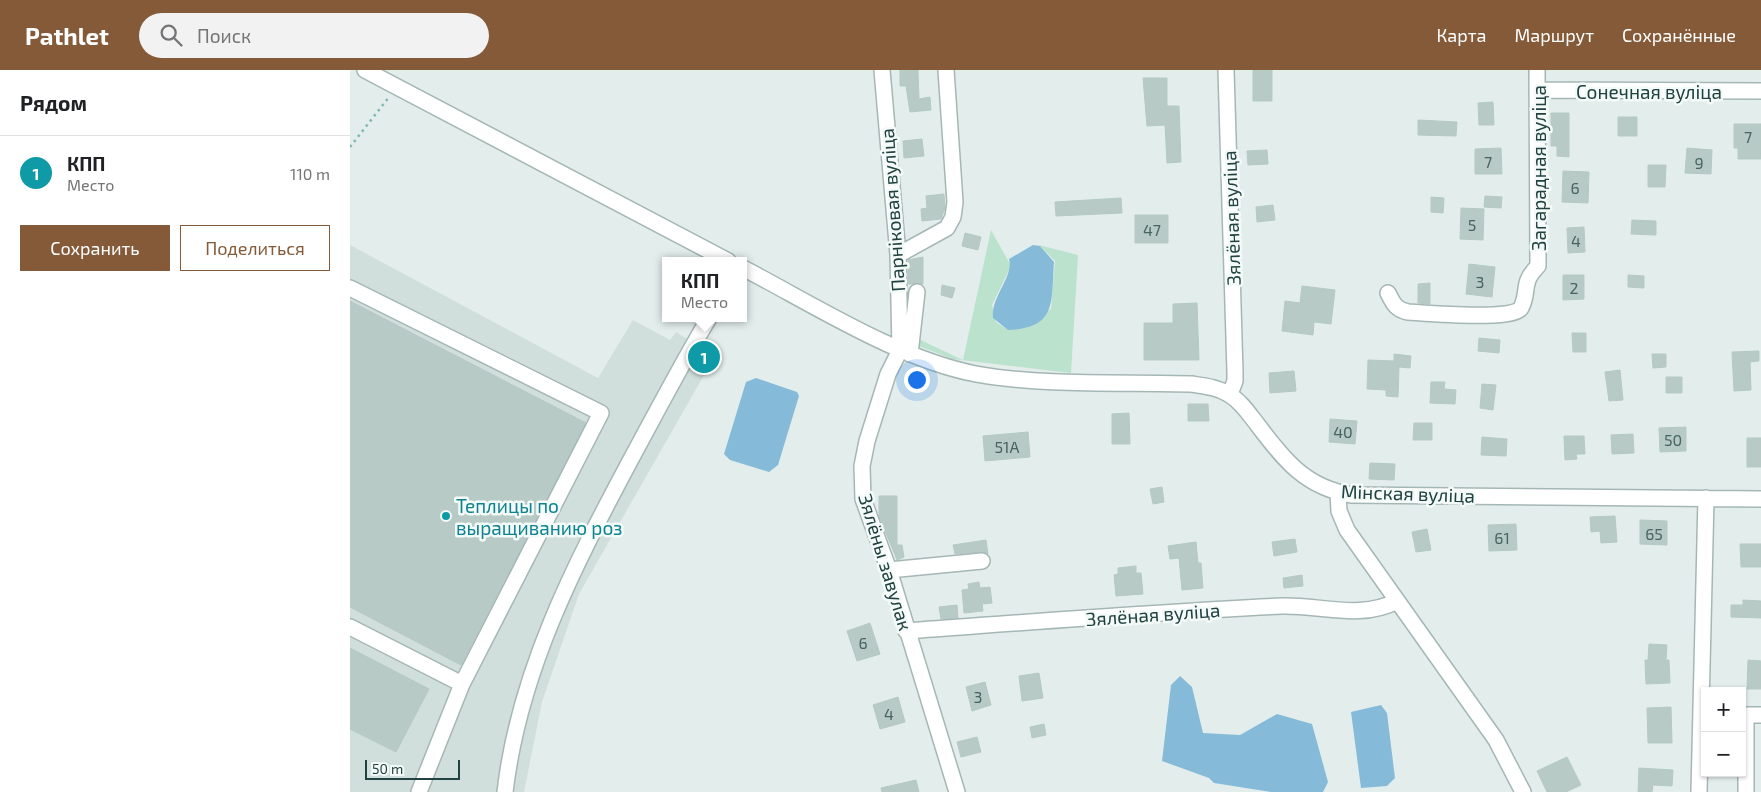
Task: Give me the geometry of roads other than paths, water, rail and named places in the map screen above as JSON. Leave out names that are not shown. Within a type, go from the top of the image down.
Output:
[{"type":"street","points":[[365,70],[720,257]]},
{"type":"street","name":"Парніковая вуліца","points":[[882,70],[898,255],[910,354]]},
{"type":"street","points":[[898,255],[947,228],[953,217],[955,202],[946,70]]},
{"type":"street","name":"Зялёная вуліца","points":[[1226,70],[1235,372],[1235,382],[1230,394]]},
{"type":"street","name":"Загарадная вуліца","points":[[1388,292],[1393,304],[1401,311],[1408,312],[1515,314],[1521,308],[1529,275],[1538,266],[1537,70]]},
{"type":"street","name":"Сонечная вуліца","points":[[1538,90],[1761,91]]},
{"type":"street","points":[[747,270],[910,354],[976,374],[1004,378],[1192,384],[1230,394]]},
{"type":"street","points":[[350,288],[601,413],[462,684],[419,792]]},
{"type":"street","points":[[910,354],[917,292]]},
{"type":"street","points":[[505,792],[526,688],[558,601],[594,529],[707,322]]},
{"type":"street","name":"Зялёны завулак","points":[[910,354],[888,374],[866,441],[862,466],[863,499],[889,570],[906,631],[957,792]]},
{"type":"street","name":"Мінская вуліца","points":[[1230,394],[1247,411],[1294,468],[1309,481],[1338,493],[1352,495],[1761,499]]},
{"type":"street","points":[[1338,493],[1340,511],[1347,530],[1496,740],[1523,792]]},
{"type":"street","points":[[1699,792],[1706,498]]},
{"type":"street","points":[[889,570],[982,562]]},
{"type":"street","name":"Зялёная вуліца","points":[[906,631],[1197,610],[1302,605],[1348,611],[1370,611],[1383,609],[1397,602]]},
{"type":"street","points":[[350,627],[462,684]]},
{"type":"street","points":[[1746,792],[1746,715],[1761,715]]},
{"type":"water","points":[[1033,245],[1040,246],[1054,262],[1053,289],[1049,310],[1044,318],[1036,324],[1008,330],[993,318],[995,302],[1008,273],[1009,259]]},
{"type":"water","points":[[756,378],[797,392],[799,396],[778,465],[769,472],[730,460],[724,454],[746,382]]},
{"type":"water","points":[[1180,676],[1192,687],[1203,733],[1240,735],[1277,714],[1312,724],[1328,782],[1323,792],[1271,792],[1214,783],[1209,778],[1162,761],[1171,685]]},
{"type":"water","points":[[1381,705],[1387,713],[1395,778],[1387,786],[1361,788],[1351,712]]},
{"type":"place","name":"КПП","points":[[704,357]]},
{"type":"place","name":"Теплицы по выращиванию роз","points":[[446,516]]}]
